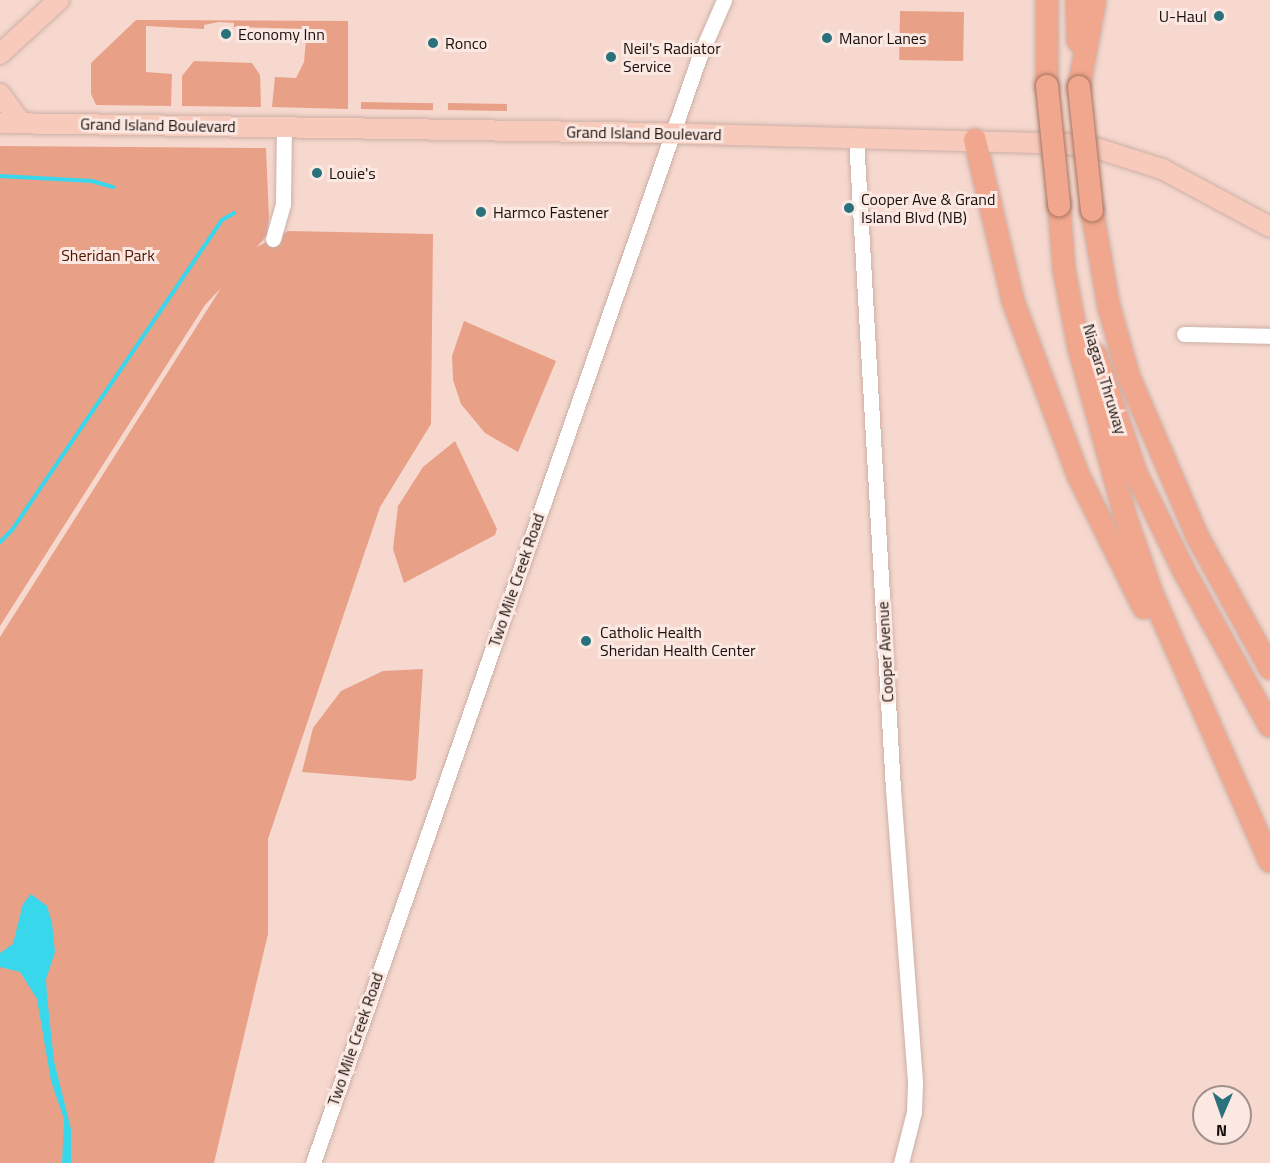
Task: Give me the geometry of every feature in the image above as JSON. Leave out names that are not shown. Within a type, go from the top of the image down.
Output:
[{"type":"highway","name":"Niagara Thruway","points":[[1047,0],[1047,86],[1059,205],[1110,402],[1136,473],[1184,571],[1270,726]]},
{"type":"highway","name":"Niagara Thruway","points":[[1077,0],[1079,87],[1092,210],[1109,307],[1129,378],[1197,536],[1270,668]]},
{"type":"highway","points":[[1079,87],[1095,0]]},
{"type":"highway","points":[[975,140],[1012,301],[1078,475],[1183,687],[1210,731]]},
{"type":"highway","points":[[1059,205],[1064,270],[1102,437],[1152,594],[1210,731],[1270,861]]},
{"type":"highway","points":[[1243,619],[1270,659]]},
{"type":"main road","points":[[1,57],[59,0]]},
{"type":"main road","points":[[0,94],[21,123]]},
{"type":"main road","name":"Grand Island Boulevard","points":[[0,123],[674,133],[1067,144],[1131,158],[1204,189],[1270,227]]},
{"type":"street","name":"Two Mile Creek Road","points":[[313,1163],[674,133],[724,0]]},
{"type":"street","points":[[273,239],[284,204],[284,126]]},
{"type":"street","name":"Cooper Avenue","points":[[856,138],[893,789],[915,1083],[914,1112],[901,1163]]},
{"type":"street","points":[[1184,334],[1270,336]]},
{"type":"green space","points":[[900,11],[964,12],[963,61],[899,60]]},
{"type":"green space","points":[[136,20],[348,21],[348,109],[272,107],[275,77],[296,78],[304,62],[307,29],[234,27],[234,23],[219,22],[204,25],[204,29],[146,26],[146,72],[172,74],[171,106],[96,105],[91,94],[91,63]]},
{"type":"green space","points":[[194,61],[252,63],[260,75],[261,107],[182,106],[182,76]]},
{"type":"green space","points":[[361,102],[433,103],[433,110],[361,109]]},
{"type":"green space","points":[[448,103],[507,104],[507,111],[448,110]]},
{"type":"green space","name":"Sheridan Park","points":[[0,146],[266,148],[269,218],[267,235],[257,247],[288,231],[433,234],[431,424],[380,507],[268,839],[268,934],[214,1163],[0,1163],[0,637],[221,288],[205,305],[0,626]]},
{"type":"green space","points":[[464,321],[556,361],[518,452],[485,433],[461,404],[453,380],[452,356]]},
{"type":"green space","points":[[455,441],[497,529],[495,535],[404,583],[393,549],[398,506],[423,467]]},
{"type":"green space","points":[[423,669],[416,778],[412,781],[302,772],[313,728],[341,691],[383,671]]},
{"type":"water","points":[[31,894],[47,906],[52,923],[55,952],[46,979],[47,996],[54,1061],[71,1129],[71,1163],[62,1163],[64,1119],[51,1081],[37,999],[20,972],[0,967],[0,953],[13,944],[23,904]]},
{"type":"waterway","points":[[0,176],[92,181],[113,187]]},
{"type":"waterway","points":[[0,542],[12,530],[222,220],[234,213]]},
{"type":"place","name":"U-Haul","points":[[1219,16]]},
{"type":"place","name":"Economy Inn","points":[[226,34]]},
{"type":"place","name":"Manor Lanes","points":[[827,38]]},
{"type":"place","name":"Ronco","points":[[433,43]]},
{"type":"place","name":"Neil's Radiator Service","points":[[611,57]]},
{"type":"place","name":"Louie's","points":[[317,173]]},
{"type":"place","name":"Cooper Ave & Grand Island Blvd (NB)","points":[[849,208]]},
{"type":"place","name":"Harmco Fastener","points":[[481,212]]},
{"type":"place","name":"Catholic Health Sheridan Health Center","points":[[586,641]]}]
